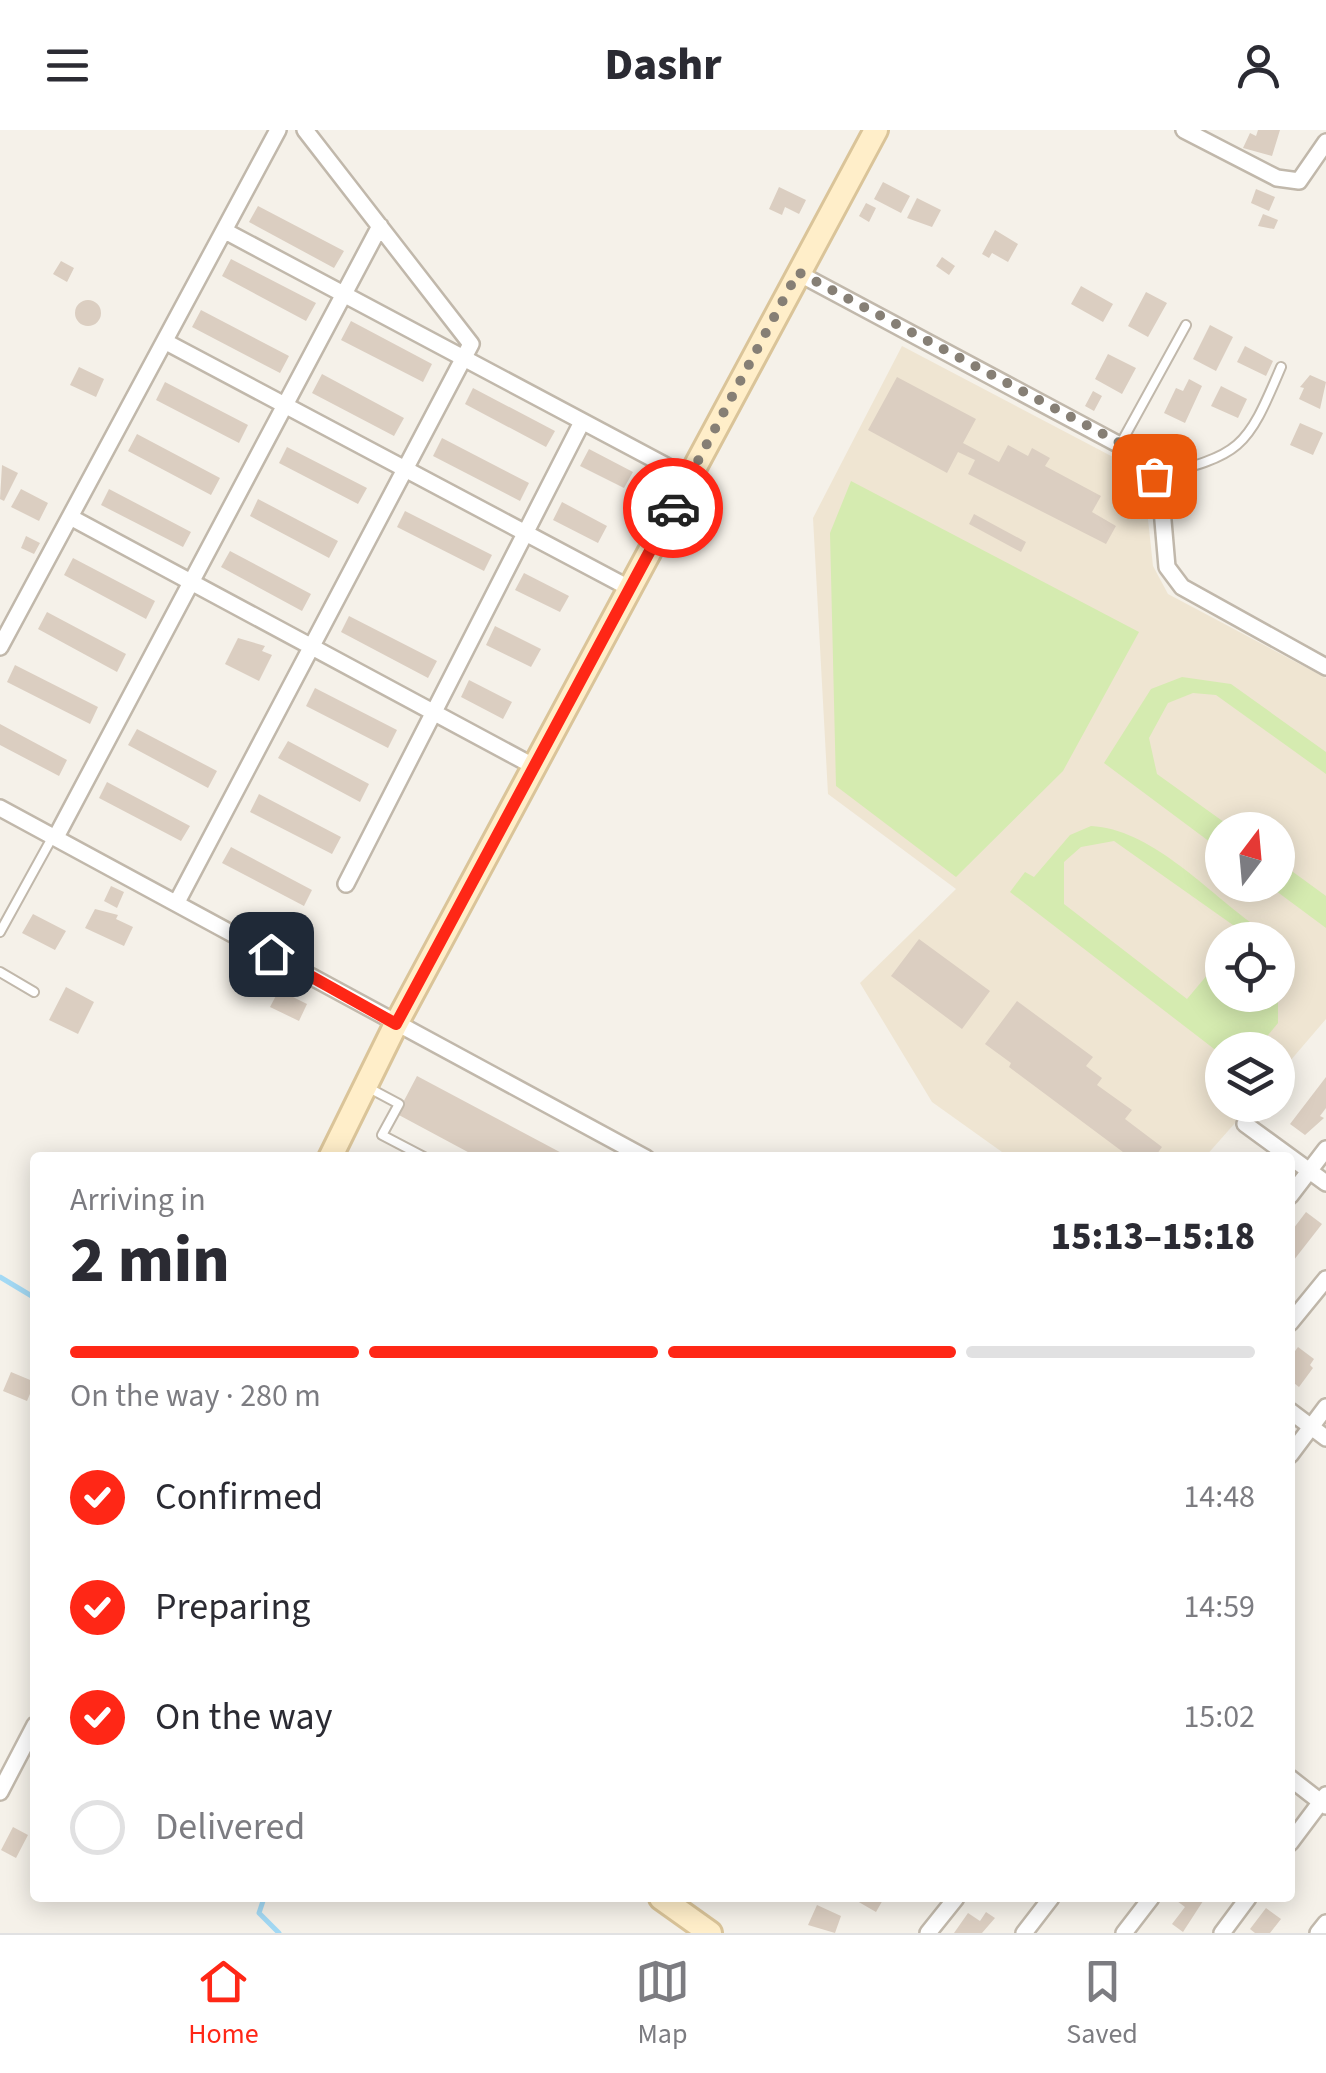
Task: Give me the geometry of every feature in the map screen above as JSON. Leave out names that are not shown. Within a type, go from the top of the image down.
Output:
[{"type":"street","points":[[0,647],[278,130]]},
{"type":"street","points":[[177,902],[471,344],[305,130]]},
{"type":"street","points":[[333,1152],[396,1024],[537,768],[876,130]]},
{"type":"street","points":[[1184,130],[1277,178],[1299,181],[1318,160],[1326,142]]},
{"type":"street","points":[[54,836],[380,226]]},
{"type":"street","points":[[224,231],[689,478]]},
{"type":"street","points":[[798,272],[1144,458],[1160,486],[1167,567],[1182,587],[1326,666]]},
{"type":"street","points":[[166,342],[631,589]]},
{"type":"street","points":[[346,884],[431,711],[582,422]]},
{"type":"street","points":[[72,518],[537,768]]},
{"type":"street","points":[[0,808],[635,1152]]},
{"type":"street","points":[[1245,1124],[1284,1152]]},
{"type":"street","points":[[1295,1190],[1326,1149]]},
{"type":"street","points":[[1295,1160],[1326,1183]]},
{"type":"street","points":[[1295,1318],[1326,1278]]},
{"type":"street","points":[[1295,1447],[1326,1407]]},
{"type":"street","points":[[1295,1414],[1326,1438]]},
{"type":"street","points":[[0,1792],[30,1735]]},
{"type":"street","points":[[1295,1781],[1324,1801],[1295,1836]]},
{"type":"street","points":[[667,1902],[710,1933]]},
{"type":"street","points":[[928,1933],[953,1902]]},
{"type":"street","points":[[1024,1933],[1048,1902]]},
{"type":"street","points":[[1124,1933],[1148,1902]]},
{"type":"street","points":[[1222,1933],[1245,1902]]},
{"type":"street","points":[[1318,1933],[1326,1923]]},
{"type":"lane","points":[[1122,444],[1186,325]]},
{"type":"lane","points":[[1154,476],[1209,462],[1242,444],[1280,368]]},
{"type":"lane","points":[[0,932],[54,836]]},
{"type":"lane","points":[[0,972],[34,992]]},
{"type":"lane","points":[[365,1086],[398,1104],[382,1135],[415,1152]]},
{"type":"shaded area","points":[[902,346],[1134,468],[1147,510],[1153,566],[1168,594],[1326,678],[1326,1019],[1295,1055],[1295,1032],[1205,1032],[1205,1122],[1236,1122],[1209,1152],[1002,1152],[932,1102],[860,983],[956,889],[828,794],[813,518]]},
{"type":"green space","points":[[851,481],[1139,632],[1063,771],[956,877],[836,786],[830,533]]},
{"type":"green space","points":[[1182,677],[1231,684],[1326,752],[1326,774],[1216,695],[1193,693],[1168,703],[1149,738],[1157,774],[1210,812],[1205,812],[1205,838],[1104,763],[1151,689]]},
{"type":"green space","points":[[1091,826],[1134,837],[1205,885],[1205,902],[1226,902],[1250,922],[1229,922],[1114,841],[1081,847],[1064,862],[1064,904],[1187,999],[1205,978],[1205,1012],[1278,1012],[1278,1023],[1271,1032],[1205,1032],[1205,1042],[1010,892],[1025,872],[1034,877],[1070,835]]},
{"type":"green space","points":[[1295,873],[1326,896],[1326,928],[1291,902],[1295,902]]},
{"type":"building","points":[[1258,130],[1280,130],[1272,156],[1243,148],[1250,133],[1256,136]]},
{"type":"building","points":[[883,182],[910,196],[901,213],[874,199]]},
{"type":"building","points":[[779,187],[806,200],[799,214],[785,207],[782,215],[769,209]]},
{"type":"building","points":[[1256,189],[1275,197],[1269,211],[1251,203]]},
{"type":"building","points":[[917,198],[941,210],[932,227],[907,218]]},
{"type":"building","points":[[866,203],[876,208],[869,222],[859,216]]},
{"type":"building","points":[[258,206],[344,251],[334,268],[249,222]]},
{"type":"building","points":[[1263,214],[1278,220],[1274,229],[1258,226]]},
{"type":"building","points":[[995,230],[1018,244],[1008,262],[992,253],[989,258],[982,254]]},
{"type":"building","points":[[942,257],[955,266],[949,275],[936,266]]},
{"type":"building","points":[[231,259],[316,303],[306,321],[222,276]]},
{"type":"building","points":[[61,261],[74,268],[67,282],[53,274]]},
{"type":"building","points":[[1081,286],[1113,304],[1103,322],[1071,304]]},
{"type":"building","points":[[1146,292],[1167,303],[1148,337],[1128,326]]},
{"type":"building","points":[[88,300],[97,304],[101,313],[97,322],[88,326],[79,322],[75,313],[79,304]]},
{"type":"building","points":[[201,310],[289,356],[280,373],[192,327]]},
{"type":"building","points":[[351,321],[432,364],[423,382],[341,340]]},
{"type":"building","points":[[1210,325],[1233,337],[1216,371],[1193,359]]},
{"type":"building","points":[[1245,346],[1273,361],[1266,376],[1237,362]]},
{"type":"building","points":[[1108,354],[1136,368],[1122,394],[1095,379]]},
{"type":"building","points":[[79,367],[104,379],[96,397],[70,385]]},
{"type":"building","points":[[322,374],[404,418],[394,436],[312,393]]},
{"type":"building","points":[[1310,375],[1326,382],[1320,409],[1299,399],[1304,388],[1300,387]]},
{"type":"building","points":[[897,377],[976,419],[963,443],[999,462],[1008,445],[1028,456],[1032,448],[1050,458],[1045,466],[1101,496],[1092,512],[1116,526],[1106,544],[968,474],[975,460],[958,452],[947,473],[868,430]]},
{"type":"building","points":[[1189,379],[1202,386],[1185,423],[1164,413],[1176,388],[1183,391]]},
{"type":"building","points":[[165,382],[248,425],[239,443],[156,400]]},
{"type":"building","points":[[1221,386],[1247,399],[1238,418],[1211,406]]},
{"type":"building","points":[[473,388],[555,431],[546,447],[465,404]]},
{"type":"building","points":[[1093,391],[1102,396],[1094,411],[1085,406]]},
{"type":"building","points":[[1300,423],[1323,433],[1313,455],[1290,445]]},
{"type":"building","points":[[137,434],[220,478],[211,495],[128,451]]},
{"type":"building","points":[[442,438],[529,483],[520,501],[433,456]]},
{"type":"building","points":[[287,447],[367,488],[358,504],[279,463]]},
{"type":"building","points":[[589,449],[633,472],[624,488],[580,466]]},
{"type":"building","points":[[2,465],[18,473],[4,501],[0,499]]},
{"type":"building","points":[[21,489],[48,503],[39,521],[11,507]]},
{"type":"building","points":[[109,489],[191,532],[183,547],[101,505]]},
{"type":"building","points":[[258,499],[338,541],[329,558],[250,516]]},
{"type":"building","points":[[562,502],[607,526],[598,543],[553,520]]},
{"type":"building","points":[[405,511],[492,555],[484,571],[397,527]]},
{"type":"building","points":[[974,514],[1026,542],[1021,552],[969,524]]},
{"type":"building","points":[[26,536],[40,543],[34,554],[21,548]]},
{"type":"building","points":[[230,551],[311,594],[302,611],[221,567]]},
{"type":"building","points":[[73,558],[155,601],[146,619],[64,575]]},
{"type":"building","points":[[524,573],[569,596],[560,612],[515,590]]},
{"type":"building","points":[[47,612],[126,654],[117,672],[38,629]]},
{"type":"building","points":[[349,616],[437,661],[428,678],[341,632]]},
{"type":"building","points":[[495,626],[541,649],[531,667],[486,645]]},
{"type":"building","points":[[238,638],[265,646],[262,651],[272,655],[259,681],[225,664]]},
{"type":"building","points":[[15,665],[98,707],[90,724],[7,682]]},
{"type":"building","points":[[469,680],[512,702],[503,719],[461,697]]},
{"type":"building","points":[[315,688],[397,730],[388,748],[306,706]]},
{"type":"building","points":[[0,724],[67,760],[59,776],[0,745]]},
{"type":"building","points":[[137,729],[217,771],[208,788],[128,745]]},
{"type":"building","points":[[288,741],[369,784],[360,802],[278,758]]},
{"type":"building","points":[[107,782],[190,826],[181,841],[99,798]]},
{"type":"building","points":[[259,794],[341,837],[332,854],[250,812]]},
{"type":"building","points":[[231,847],[312,890],[304,906],[222,863]]},
{"type":"building","points":[[111,886],[124,892],[117,908],[104,901]]},
{"type":"building","points":[[95,909],[118,915],[116,919],[133,927],[124,946],[85,928]]},
{"type":"building","points":[[33,914],[66,931],[55,950],[22,933]]},
{"type":"building","points":[[919,939],[990,991],[962,1029],[891,976]]},
{"type":"building","points":[[66,987],[94,1002],[78,1034],[49,1020]]},
{"type":"building","points":[[279,990],[307,1004],[299,1021],[270,1007]]},
{"type":"building","points":[[1017,1001],[1093,1057],[1086,1066],[1102,1078],[1097,1085],[1132,1110],[1125,1119],[1162,1147],[1158,1152],[1123,1152],[1009,1067],[1011,1063],[985,1044]]},
{"type":"building","points":[[417,1076],[560,1152],[468,1152],[397,1114]]},
{"type":"building","points":[[1326,1077],[1326,1108],[1320,1116],[1324,1118],[1305,1135],[1290,1124]]},
{"type":"building","points":[[1306,1212],[1322,1224],[1295,1259],[1295,1226]]},
{"type":"building","points":[[1298,1347],[1314,1359],[1310,1365],[1313,1368],[1299,1387],[1295,1384]]},
{"type":"building","points":[[11,1372],[30,1380],[27,1401],[3,1391]]},
{"type":"building","points":[[13,1827],[28,1835],[16,1858],[1,1850]]},
{"type":"building","points":[[859,1902],[882,1902],[876,1912]]},
{"type":"building","points":[[1178,1902],[1202,1902],[1183,1932],[1172,1924],[1185,1907]]},
{"type":"building","points":[[817,1905],[841,1916],[835,1933],[808,1925]]},
{"type":"building","points":[[1266,1908],[1281,1919],[1270,1933],[1255,1933],[1250,1929]]},
{"type":"building","points":[[986,1912],[995,1918],[982,1933],[954,1933],[968,1913],[980,1921]]},
{"type":"waterway","points":[[0,1277],[30,1295]]},
{"type":"waterway","points":[[263,1902],[259,1913],[279,1933]]},
{"type":"way so far","points":[[673,508],[798,272],[1122,444],[1144,458],[1154,476]]},
{"type":"route","points":[[271,954],[396,1024],[537,768],[673,508]]}]
